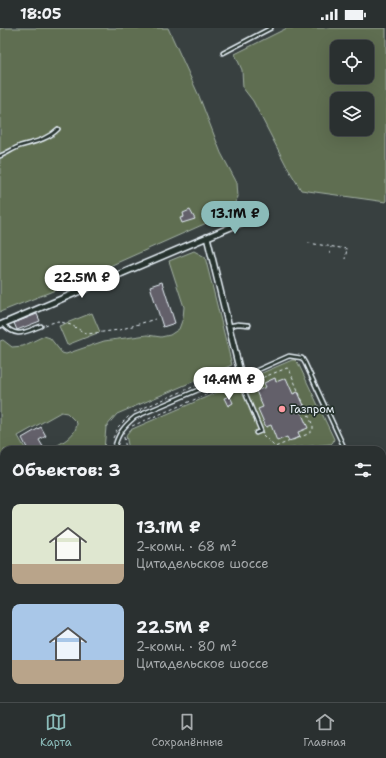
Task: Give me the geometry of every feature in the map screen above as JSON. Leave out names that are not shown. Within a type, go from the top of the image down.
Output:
[{"type":"street","points":[[1,324],[257,216]]},
{"type":"street","points":[[207,238],[240,372]]},
{"type":"lane","points":[[223,52],[271,28]]},
{"type":"lane","points":[[0,156],[52,135],[58,129]]},
{"type":"lane","points":[[1,324],[9,331],[20,334],[41,326]]},
{"type":"lane","points":[[228,326],[238,324],[250,325]]},
{"type":"lane","points":[[115,446],[119,433],[125,425],[135,417],[240,372],[251,373],[289,356],[302,358],[343,446]]},
{"type":"lane","points":[[240,372],[242,386],[261,431],[256,433]]},
{"type":"lane","points":[[250,419],[255,417]]},
{"type":"path","points":[[308,243],[347,249],[345,259]]},
{"type":"path","points":[[330,254],[331,247]]},
{"type":"path","points":[[41,326],[58,321],[71,325],[86,334],[120,330],[155,318]]},
{"type":"path","points":[[242,386],[287,368],[292,372],[313,426],[313,430],[308,434],[278,446]]},
{"type":"path","points":[[128,428],[241,380]]},
{"type":"path","points":[[123,434],[125,446]]},
{"type":"path","points":[[264,436],[274,446]]},
{"type":"path","points":[[335,446],[338,443],[337,440]]},
{"type":"green space","points":[[0,28],[168,28],[199,96],[221,153],[237,183],[238,197],[229,213],[58,289],[0,312]]},
{"type":"green space","points":[[287,28],[386,28],[386,202],[301,190],[286,165],[253,101],[243,88],[242,70],[235,54]]},
{"type":"green space","points":[[194,251],[205,257],[232,365],[117,414],[106,427],[104,446],[56,446],[71,436],[77,423],[67,413],[61,412],[18,436],[24,446],[0,446],[0,341],[3,340],[12,347],[23,346],[44,336],[50,338],[62,353],[66,354],[104,341],[147,335],[161,337],[170,335],[179,329],[183,318],[184,307],[169,261]]},
{"type":"green space","points":[[92,313],[100,332],[67,345],[59,326]]},
{"type":"green space","points":[[295,360],[298,363],[334,439],[331,444],[312,446],[128,446],[126,435],[130,430]]},
{"type":"building","points":[[190,210],[195,219],[182,223],[180,218],[184,217],[183,213]]},
{"type":"building","points":[[162,282],[175,323],[163,327],[150,286]]},
{"type":"building","points":[[37,314],[40,321],[17,330],[14,323]]},
{"type":"building","name":"Газпром","points":[[275,378],[276,382],[286,378],[293,394],[298,392],[306,410],[301,412],[308,428],[298,432],[300,437],[289,441],[287,437],[277,441],[271,425],[266,427],[258,409],[263,407],[256,391],[266,387],[264,383]]},
{"type":"building","points":[[230,396],[233,403],[228,406],[224,398]]},
{"type":"building","points":[[41,427],[46,436],[39,440],[43,446],[26,446],[22,438]]},
{"type":"place","name":"Газпром","points":[[282,409]]}]
